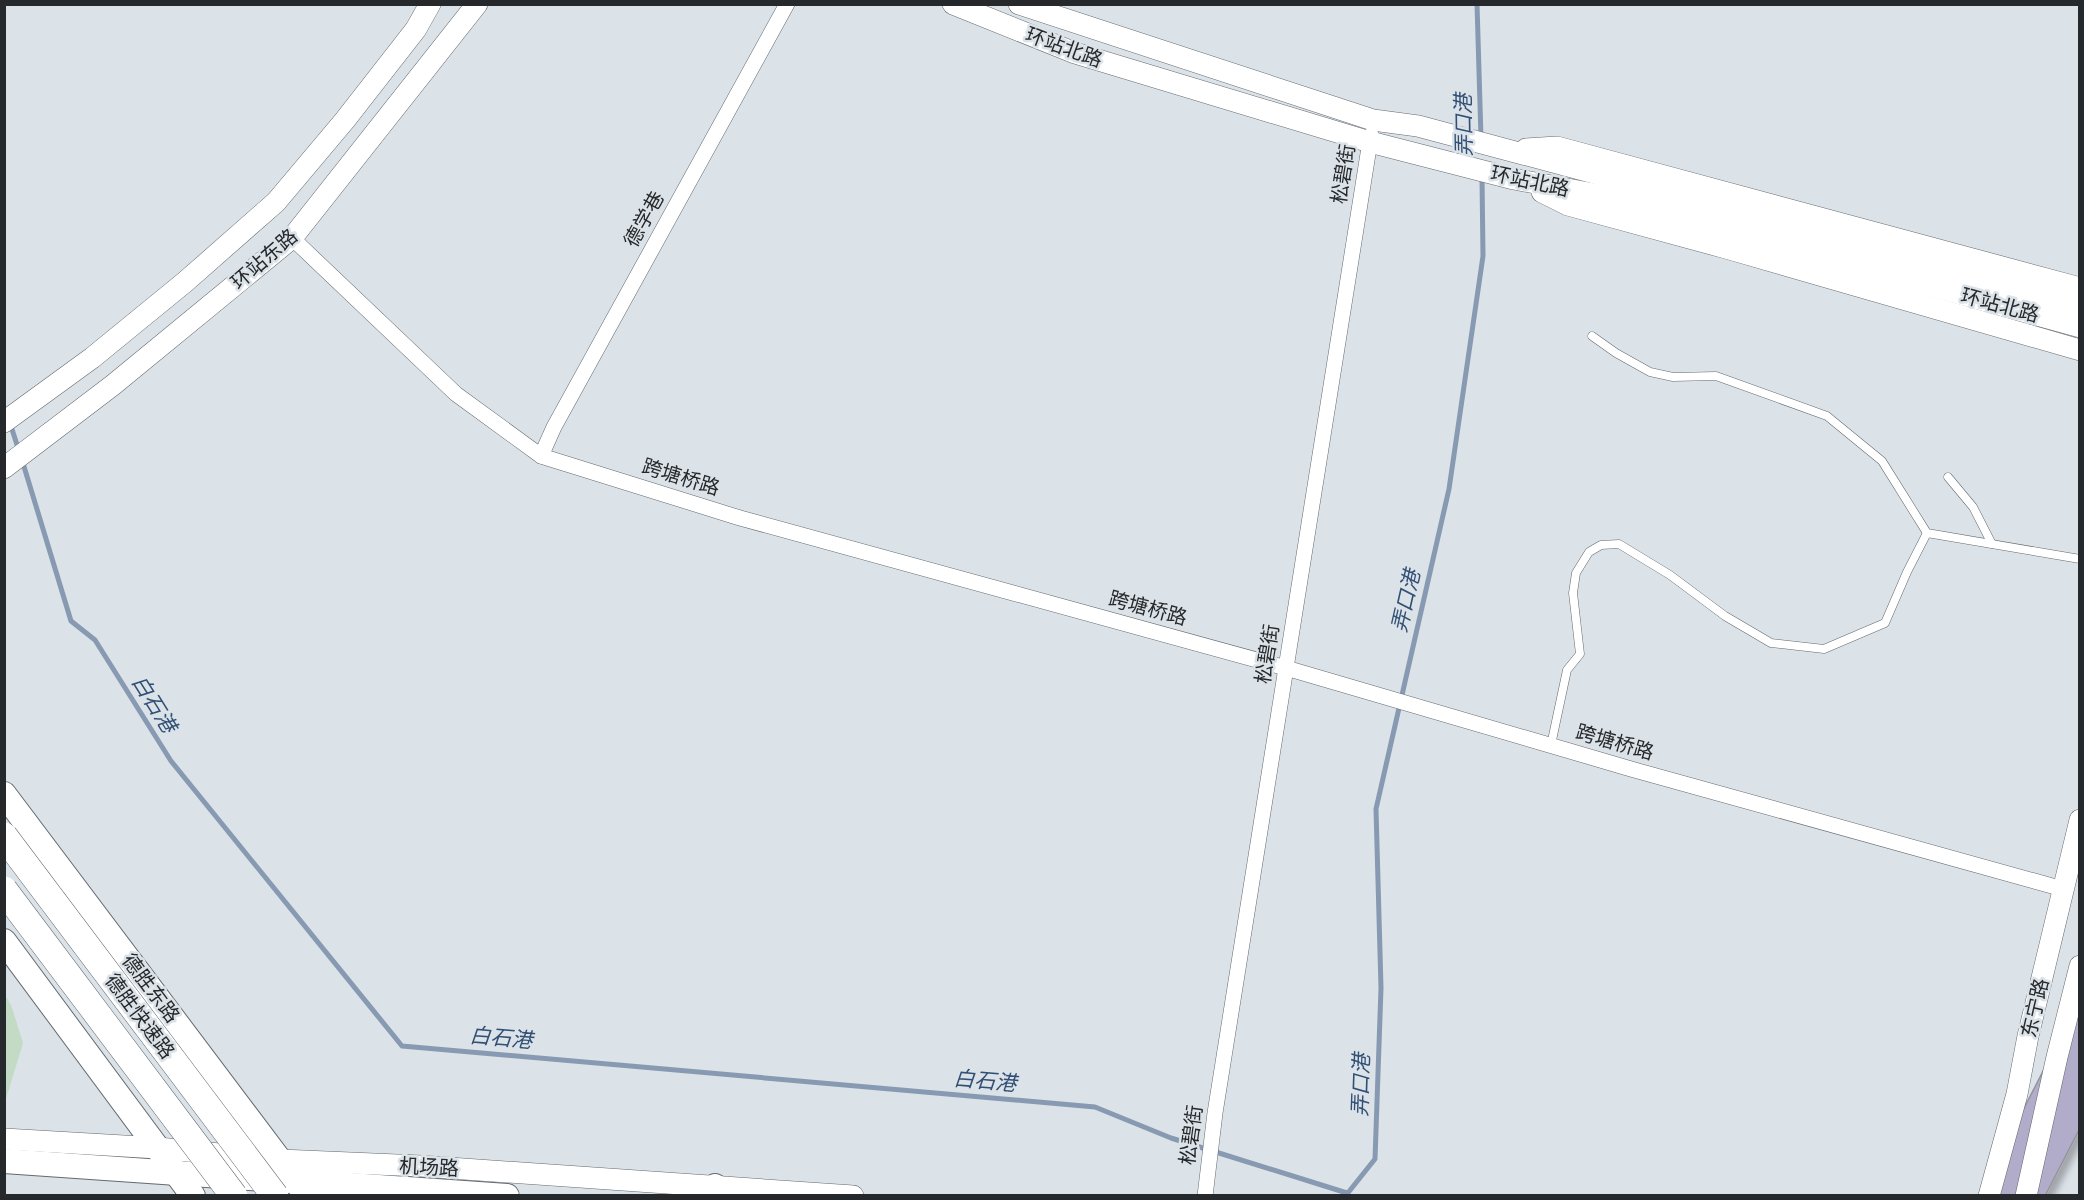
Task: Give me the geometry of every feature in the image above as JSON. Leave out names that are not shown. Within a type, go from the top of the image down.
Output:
[{"type":"highway","name":"德胜快速路","points":[[4,836],[292,1191]]},
{"type":"highway","name":"德胜快速路","points":[[4,890],[234,1196]]},
{"type":"main road","name":"环站东路","points":[[4,422],[74,372],[185,282],[276,202],[345,120],[416,29],[430,4]]},
{"type":"main road","name":"环站东路","points":[[4,468],[83,408],[292,238],[477,4]]},
{"type":"main road","name":"环站北路","points":[[954,4],[1075,53],[1418,156],[1514,179],[1610,197],[2079,327]]},
{"type":"main road","name":"环站北路","points":[[1019,4],[1374,120],[1418,126],[1617,179],[2079,308]]},
{"type":"main road","points":[[1510,151],[1557,147],[2079,288]]},
{"type":"main road","points":[[1514,179],[1568,205],[1737,251],[2079,350]]},
{"type":"main road","name":"德胜东路","points":[[4,794],[280,1160],[292,1191]]},
{"type":"main road","name":"东宁路","points":[[1989,1196],[2017,1094],[2028,1036],[2079,820]]},
{"type":"main road","points":[[4,941],[193,1196]]},
{"type":"main road","name":"东宁路","points":[[2026,1196],[2079,966]]},
{"type":"main road","name":"机场路","points":[[4,1138],[158,1148],[280,1160],[421,1166],[715,1191],[853,1196]]},
{"type":"main road","name":"机场路","points":[[4,1161],[176,1172],[292,1191],[507,1196]]},
{"type":"street","name":"德学巷","points":[[541,456],[560,417],[787,4]]},
{"type":"street","name":"松碧街","points":[[1205,1196],[1215,1113],[1374,120]]},
{"type":"street","name":"跨塘桥路","points":[[292,238],[456,394],[541,456],[740,518],[1286,668],[2063,890]]},
{"type":"lane","points":[[1593,336],[1616,353],[1650,372],[1673,377],[1716,376],[1827,416],[1882,461],[1928,533],[2079,559]]},
{"type":"lane","points":[[1948,477],[1973,507],[1992,544]]},
{"type":"lane","points":[[1551,745],[1567,670],[1580,654],[1573,593],[1576,573],[1589,552],[1600,544],[1619,544],[1670,575],[1725,616],[1771,643],[1824,650],[1885,623],[1907,572],[1928,533]]},
{"type":"green space","points":[[5,995],[11,1005],[23,1043],[5,1102]]},
{"type":"building","points":[[2080,999],[2080,1128],[2045,1196],[1979,1196]]},
{"type":"waterway","name":"弄口港","points":[[1477,4],[1481,138]]},
{"type":"waterway","name":"弄口港","points":[[1347,1194],[1375,1159],[1381,988],[1376,809],[1449,489],[1483,256],[1482,177]]},
{"type":"waterway","name":"白石港","points":[[10,423],[19,451]]},
{"type":"waterway","name":"白石港","points":[[22,460],[71,621],[95,640],[171,761],[402,1046],[1095,1107],[1171,1138],[1347,1193]]}]
